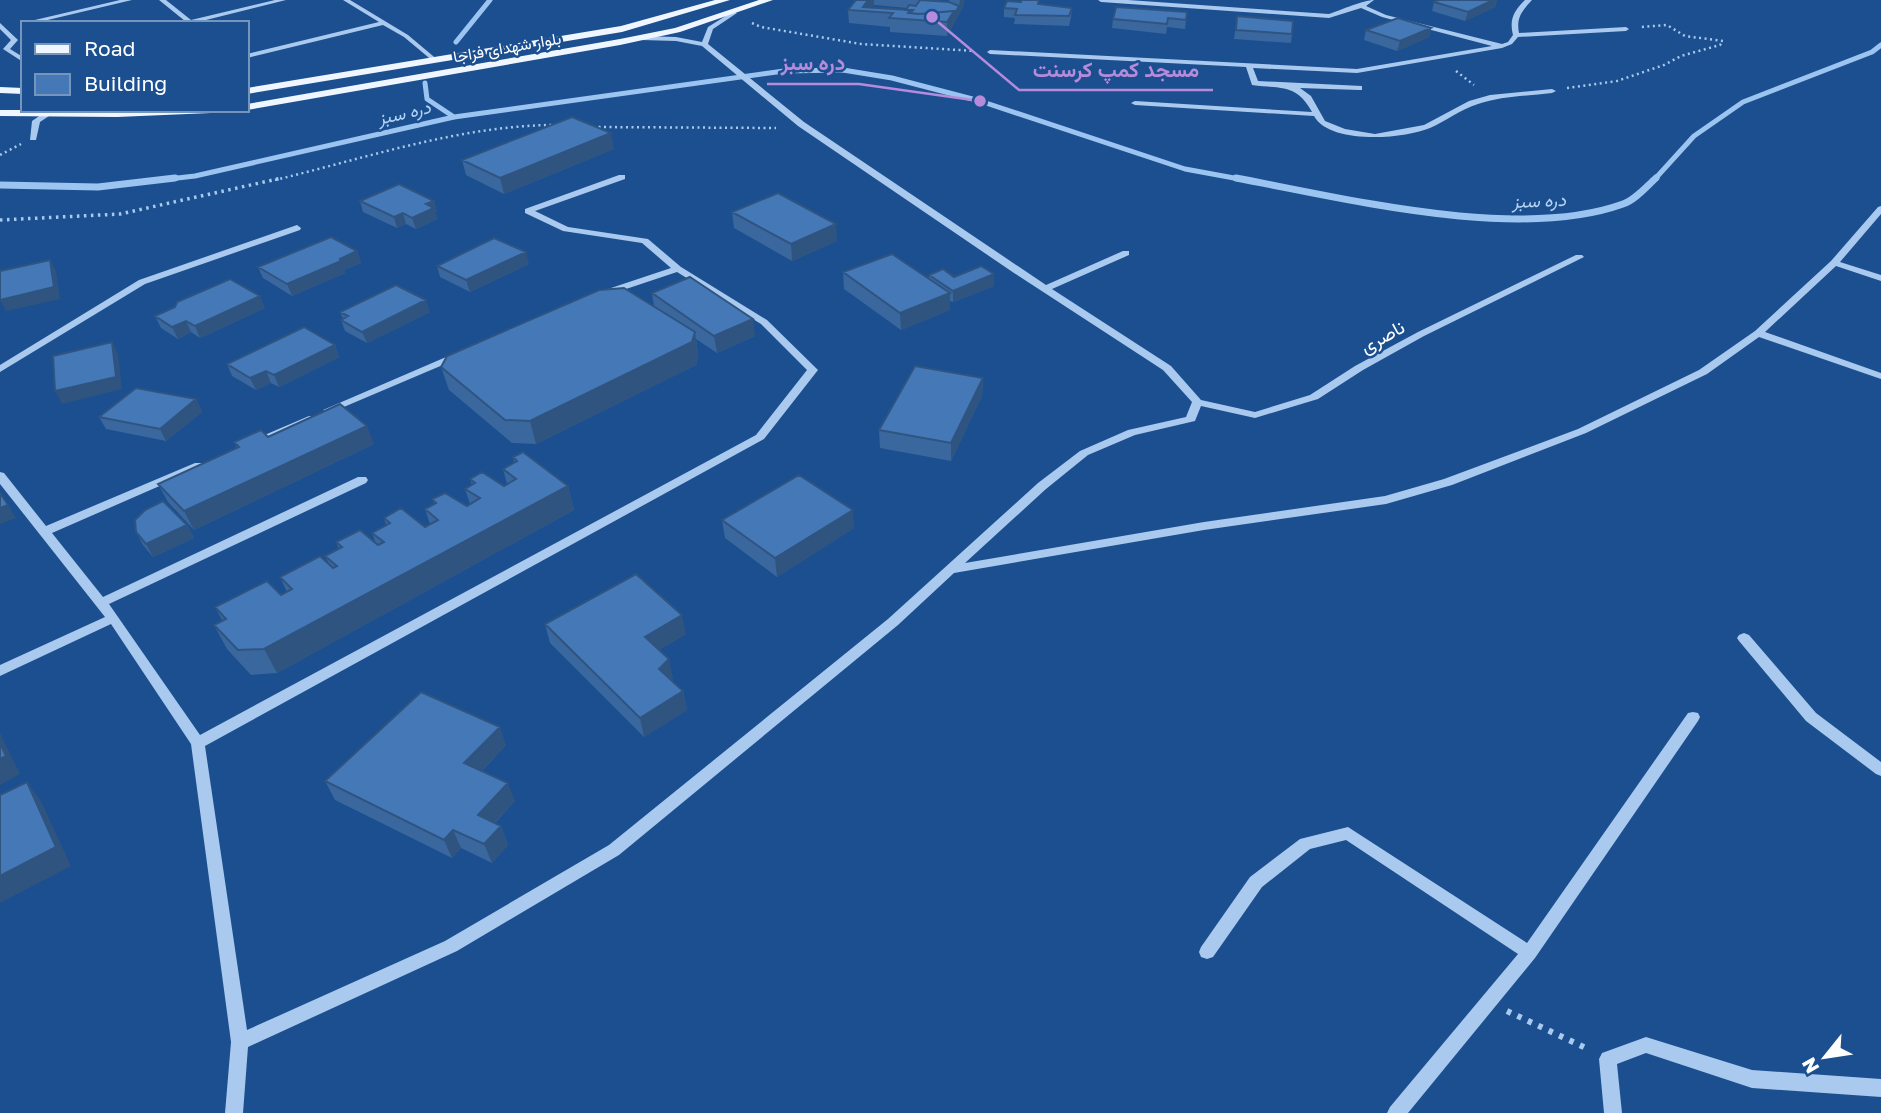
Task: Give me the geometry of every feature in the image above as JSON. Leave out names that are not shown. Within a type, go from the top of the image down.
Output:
[{"type":"main road","name":"بلوار شهدای فراجا","points":[[248,91],[622,29],[725,0]]},
{"type":"main road","name":"بلوار شهدای فراجا","points":[[248,107],[640,38],[734,13],[768,0]]},
{"type":"main road","points":[[0,90],[21,91]]},
{"type":"main road","points":[[0,113],[188,112]]},
{"type":"street","points":[[33,21],[129,0]]},
{"type":"street","points":[[162,0],[188,21]]},
{"type":"street","points":[[193,21],[283,0]]},
{"type":"street","points":[[346,0],[406,36],[436,61]]},
{"type":"street","points":[[1101,0],[1329,16],[1371,0]]},
{"type":"street","points":[[1516,35],[1513,25],[1516,12],[1528,0]]},
{"type":"street","points":[[1361,6],[1384,16],[1502,46]]},
{"type":"street","points":[[704,44],[710,28],[734,13]]},
{"type":"street","points":[[1,26],[21,23]]},
{"type":"street","points":[[248,56],[384,23]]},
{"type":"street","points":[[1,26],[15,40],[6,49],[21,59]]},
{"type":"street","points":[[1516,35],[1626,29]]},
{"type":"street","points":[[990,52],[1357,71],[1502,46],[1510,43],[1516,35]]},
{"type":"street","points":[[240,1042],[451,946],[614,850],[893,622],[1042,486],[1084,453],[1132,432],[1191,419],[1197,402],[1167,368],[801,124],[704,44],[676,39],[640,38]]},
{"type":"street","points":[[1249,66],[1255,83],[1359,88]]},
{"type":"street","points":[[1292,86],[1308,98],[1322,123],[1343,131],[1375,136],[1426,127],[1472,103],[1493,96],[1552,91]]},
{"type":"street","points":[[1135,103],[1315,114]]},
{"type":"street","points":[[33,138],[36,121],[48,114]]},
{"type":"street","points":[[198,743],[760,437],[813,370],[764,321],[678,269],[645,241],[566,229],[528,211],[622,177]]},
{"type":"street","points":[[953,569],[1203,526],[1386,500],[1448,482],[1582,431],[1703,372],[1758,333],[1834,263],[1881,209]]},
{"type":"street","points":[[0,369],[142,282],[297,228]]},
{"type":"street","points":[[1045,289],[1126,253]]},
{"type":"street","name":"ناصری","points":[[1197,402],[1255,415],[1314,397],[1421,334],[1578,257]]},
{"type":"street","points":[[1834,263],[1881,278]]},
{"type":"street","points":[[587,300],[678,269]]},
{"type":"street","points":[[1758,333],[1881,376]]},
{"type":"street","points":[[246,446],[474,349]]},
{"type":"street","points":[[44,532],[208,462]]},
{"type":"street","points":[[0,477],[113,618],[198,743],[240,1042],[234,1113]]},
{"type":"street","points":[[101,603],[362,480]]},
{"type":"street","points":[[0,671],[113,618]]},
{"type":"street","points":[[1744,638],[1811,718],[1881,770]]},
{"type":"street","points":[[1396,1113],[1529,953],[1693,717]]},
{"type":"street","points":[[1207,952],[1255,882],[1305,844],[1348,833],[1529,953]]},
{"type":"street","points":[[1613,1113],[1608,1059],[1646,1045],[1752,1079],[1881,1088]]},
{"type":"path","points":[[734,13],[761,27],[861,44],[895,44],[990,52]]},
{"type":"path","points":[[1552,91],[1617,80],[1664,65],[1681,56],[1720,45],[1723,41],[1685,36],[1667,26],[1635,26],[1626,29]]},
{"type":"path","points":[[1440,58],[1493,96]]},
{"type":"path","points":[[581,126],[759,130],[801,124]]},
{"type":"path","points":[[0,220],[120,214],[214,195],[451,137],[530,125],[568,126]]},
{"type":"path","points":[[1488,1001],[1608,1059]]},
{"type":"building","points":[[856,0],[868,0],[863,7],[910,10],[908,13],[954,11],[947,22],[889,18],[893,13],[848,10]]},
{"type":"building","points":[[920,0],[949,2],[959,6],[954,15],[954,11],[919,14],[906,10],[909,5],[916,6]]},
{"type":"building","points":[[1039,0],[1038,4],[1072,8],[1069,16],[1015,15],[1017,9],[1004,8],[1007,1]]},
{"type":"building","points":[[1493,0],[1468,12],[1434,2]]},
{"type":"building","points":[[1116,7],[1187,12],[1186,20],[1168,18],[1167,24],[1113,19]]},
{"type":"building","points":[[1237,16],[1293,21],[1292,34],[1236,30]]},
{"type":"building","points":[[1398,18],[1431,28],[1400,41],[1366,30]]},
{"type":"building","points":[[572,117],[611,133],[500,178],[462,160]]},
{"type":"building","points":[[399,184],[434,201],[426,204],[434,208],[412,218],[403,213],[394,217],[360,201]]},
{"type":"building","points":[[778,193],[836,224],[791,244],[732,212]]},
{"type":"building","points":[[331,237],[357,251],[340,259],[341,261],[287,284],[258,267]]},
{"type":"building","points":[[494,238],[526,252],[466,280],[437,266]]},
{"type":"building","points":[[892,254],[950,293],[900,313],[843,272]]},
{"type":"building","points":[[50,260],[54,287],[0,300],[0,271]]},
{"type":"building","points":[[981,266],[994,274],[953,291],[929,275],[943,269],[954,277]]},
{"type":"building","points":[[690,277],[753,319],[714,336],[652,293]]},
{"type":"building","points":[[230,279],[260,296],[195,326],[186,321],[172,327],[155,316],[175,307],[177,302]]},
{"type":"building","points":[[396,285],[426,300],[362,332],[341,320],[348,316],[340,312]]},
{"type":"building","points":[[624,288],[695,332],[692,342],[530,421],[505,420],[441,367],[447,356],[599,290]]},
{"type":"building","points":[[304,327],[335,345],[274,375],[266,371],[250,378],[227,364]]},
{"type":"building","points":[[112,342],[116,377],[55,391],[53,356]]},
{"type":"building","points":[[915,366],[983,378],[951,443],[879,430]]},
{"type":"building","points":[[136,388],[196,399],[160,429],[99,417]]},
{"type":"building","points":[[340,404],[367,426],[184,511],[158,484],[239,447],[234,442],[261,430],[268,437]]},
{"type":"building","points":[[523,452],[568,486],[264,649],[238,650],[214,625],[226,619],[215,607],[267,581],[281,595],[292,589],[280,577],[320,556],[333,568],[337,566],[325,556],[342,547],[336,542],[360,530],[378,545],[384,542],[372,533],[390,523],[384,518],[401,508],[425,527],[438,520],[425,509],[436,503],[432,499],[445,493],[467,506],[480,498],[465,489],[475,483],[470,479],[482,472],[504,486],[516,479],[503,469],[517,461],[513,457]]},
{"type":"building","points":[[799,475],[853,510],[775,558],[722,520]]},
{"type":"building","points":[[0,493],[8,505],[0,508]]},
{"type":"building","points":[[163,501],[187,525],[146,544],[136,532],[135,520],[145,510]]},
{"type":"building","points":[[636,574],[682,615],[645,637],[669,659],[659,669],[683,691],[640,718],[545,624]]},
{"type":"building","points":[[421,692],[500,727],[464,763],[508,783],[478,815],[501,826],[484,844],[453,830],[444,840],[325,781]]},
{"type":"building","points":[[0,743],[6,756],[0,759]]},
{"type":"building","points":[[27,782],[56,847],[0,876],[0,795]]},
{"type":"waterway","points":[[456,42],[490,0]]},
{"type":"waterway","name":"دره سبز","points":[[1655,179],[1694,136],[1743,102],[1872,52],[1881,45]]},
{"type":"waterway","name":"دره سبز","points":[[454,117],[784,71],[843,70],[892,78],[980,101],[1185,169],[1245,180]]},
{"type":"waterway","points":[[425,83],[427,99],[454,117]]},
{"type":"waterway","name":"دره سبز","points":[[160,180],[195,176],[454,117]]},
{"type":"waterway","name":"دره سبز","points":[[0,185],[98,187],[175,178]]},
{"type":"waterway","name":"دره سبز","points":[[1236,178],[1431,213],[1533,219],[1581,215],[1623,204],[1655,179]]},
{"type":"place","name":"مسجد کمپ کرسنت","points":[[932,17]]},
{"type":"place","name":"دره سبز","points":[[980,101]]}]
